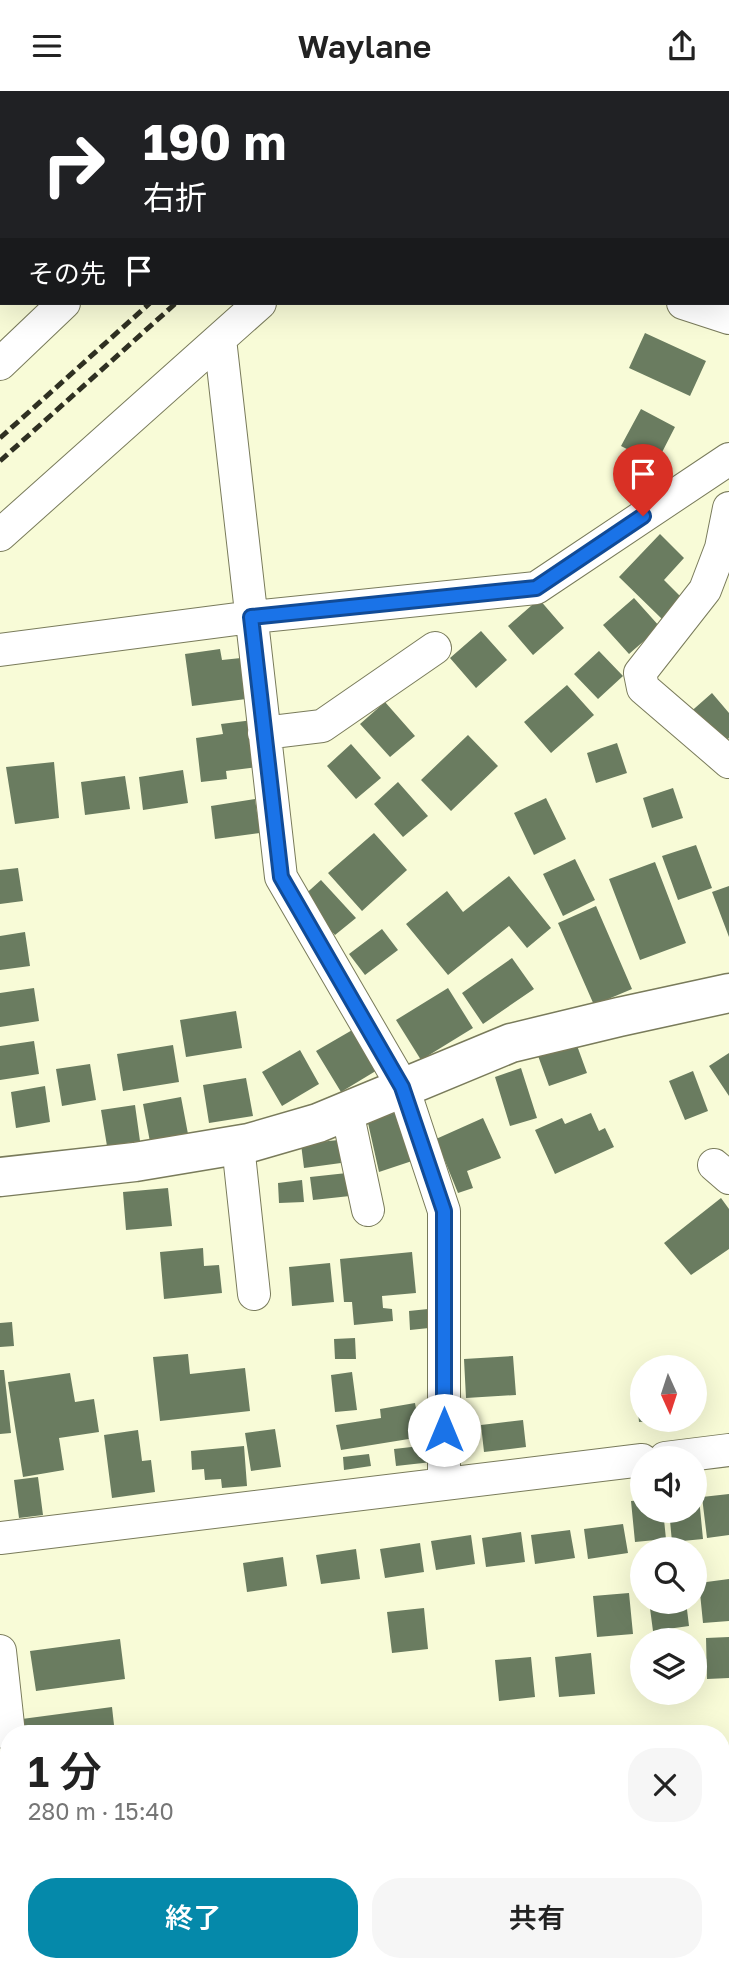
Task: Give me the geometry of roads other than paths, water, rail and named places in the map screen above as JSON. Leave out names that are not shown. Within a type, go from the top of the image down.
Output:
[{"type":"street","points":[[0,364],[62,305]]},
{"type":"street","points":[[0,535],[258,305]]},
{"type":"street","points":[[689,305],[729,318]]},
{"type":"street","points":[[220,339],[281,877],[402,1087],[444,1211],[444,1484]]},
{"type":"street","points":[[0,650],[251,617],[536,588],[729,459]]},
{"type":"street","points":[[729,508],[721,548],[705,590],[640,673],[643,688],[729,762]]},
{"type":"street","points":[[264,733],[322,726],[435,648]]},
{"type":"street","points":[[0,1177],[135,1162],[238,1145],[318,1123],[511,1043],[729,993]]},
{"type":"street","points":[[348,1111],[368,1210]]},
{"type":"street","points":[[238,1145],[254,1294]]},
{"type":"street","points":[[707,1453],[729,1450]]},
{"type":"street","points":[[0,1538],[630,1461]]},
{"type":"street","points":[[0,1651],[8,1725]]},
{"type":"railway","points":[[0,438],[148,305]]},
{"type":"railway","points":[[0,461],[174,305]]}]
